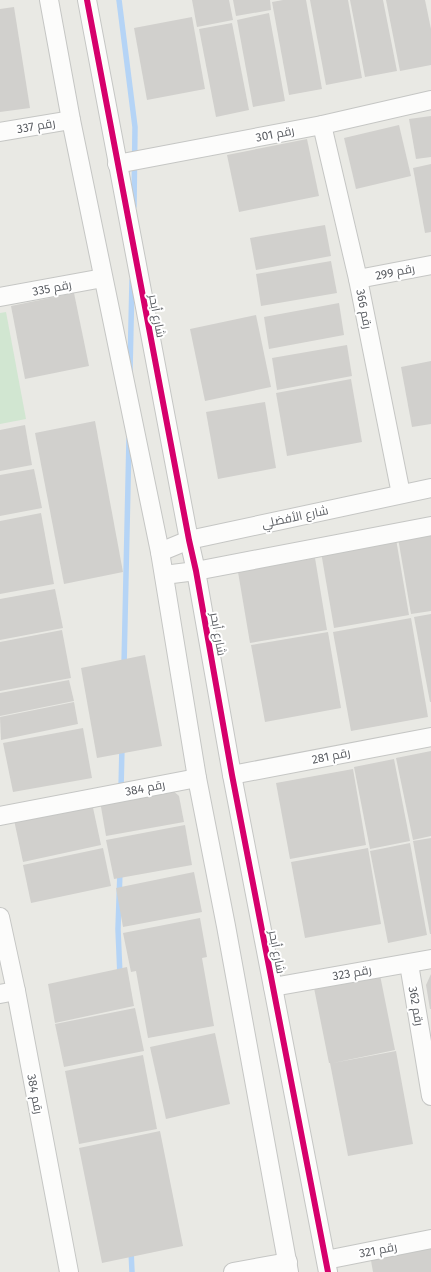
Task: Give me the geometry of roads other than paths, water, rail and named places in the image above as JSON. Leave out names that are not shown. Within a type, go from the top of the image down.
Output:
[{"type":"street","points":[[49,0],[71,120],[160,552],[196,778],[227,934],[289,1267],[233,1272]]},
{"type":"street","name":"شارع أبحر","points":[[87,0],[117,164],[196,571],[232,775],[327,1266]]},
{"type":"street","name":"رقم 301","points":[[117,164],[322,125],[431,100]]},
{"type":"street","name":"رقم 337","points":[[0,132],[71,120]]},
{"type":"street","name":"رقم 366","points":[[322,125],[358,279],[401,494]]},
{"type":"street","name":"رقم 299","points":[[358,279],[431,265]]},
{"type":"street","name":"رقم 335","points":[[0,297],[103,278]]},
{"type":"street","name":"شارع الأفضلي","points":[[160,552],[189,540],[431,488]]},
{"type":"street","points":[[164,575],[196,571],[431,526]]},
{"type":"street","name":"رقم 281","points":[[232,775],[431,737]]},
{"type":"street","name":"رقم 384","points":[[0,816],[196,778]]},
{"type":"street","name":"رقم 384","points":[[0,917],[8,993],[69,1272]]},
{"type":"street","name":"رقم 323","points":[[273,987],[431,959]]},
{"type":"street","name":"رقم 362","points":[[409,964],[431,1096]]},
{"type":"street","name":"رقم 321","points":[[327,1266],[431,1239]]},
{"type":"waterway","points":[[119,0],[135,127],[134,206]]},
{"type":"waterway","points":[[130,370],[132,281]]},
{"type":"waterway","points":[[124,666],[129,439]]},
{"type":"waterway","points":[[121,790],[122,747]]},
{"type":"waterway","points":[[120,871],[118,929],[120,976]]},
{"type":"waterway","points":[[131,1250],[132,1272]]}]
